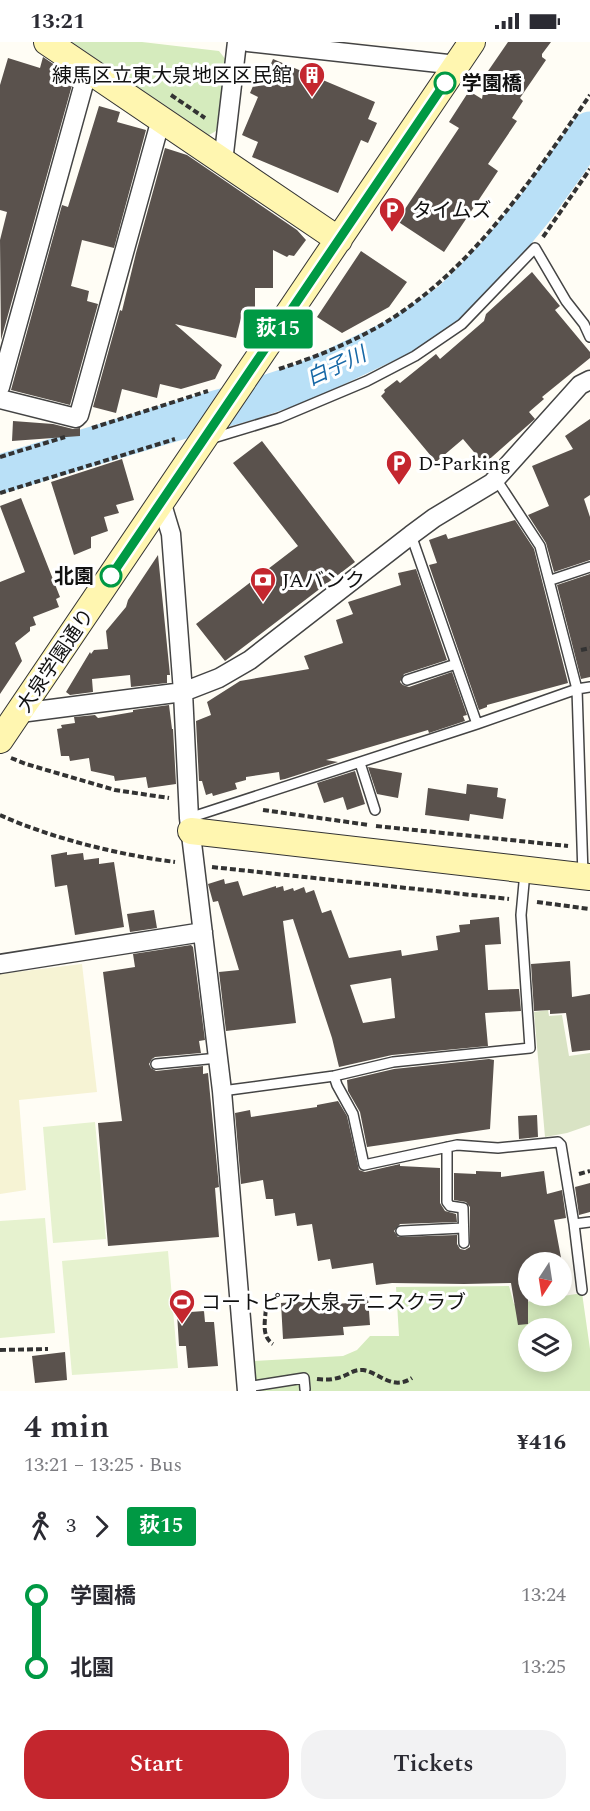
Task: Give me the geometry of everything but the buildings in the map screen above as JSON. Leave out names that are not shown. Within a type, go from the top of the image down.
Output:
[{"type":"street","points":[[47,42],[339,240]]},
{"type":"street","points":[[223,162],[237,42]]},
{"type":"street","points":[[248,42],[457,65]]},
{"type":"street","name":"大泉学園通り","points":[[3,747],[20,712],[161,501],[196,437],[258,374],[339,240],[472,42]]},
{"type":"street","points":[[0,387],[83,87],[90,71]]},
{"type":"street","points":[[0,399],[76,418],[79,415],[161,119]]},
{"type":"street","points":[[20,712],[183,692],[219,678],[250,660],[411,535],[496,479],[580,385],[590,380]]},
{"type":"street","points":[[161,501],[171,534],[183,692],[189,816],[222,1091],[247,1389]]},
{"type":"street","points":[[189,816],[525,870],[586,877]]},
{"type":"street","points":[[0,964],[203,933]]},
{"type":"lane","points":[[196,437],[279,418],[367,381],[415,356],[462,324],[535,248],[590,337]]},
{"type":"lane","points":[[496,479],[540,546],[551,579],[578,689],[582,847],[586,877]]},
{"type":"lane","points":[[411,535],[477,724]]},
{"type":"lane","points":[[551,579],[590,567]]},
{"type":"lane","points":[[408,680],[456,664]]},
{"type":"lane","points":[[189,816],[590,687]]},
{"type":"lane","points":[[360,762],[375,810]]},
{"type":"lane","points":[[222,1091],[334,1076],[393,1062],[530,1048],[521,915],[525,870]]},
{"type":"lane","points":[[156,1064],[218,1058]]},
{"type":"lane","points":[[334,1076],[352,1114],[364,1165],[457,1145],[498,1148],[560,1143],[574,1224],[582,1290]]},
{"type":"lane","points":[[447,1148],[447,1202],[450,1206],[463,1208],[464,1243]]},
{"type":"lane","points":[[574,1224],[590,1222]]},
{"type":"lane","points":[[401,1231],[464,1228]]},
{"type":"lane","points":[[247,1389],[304,1378],[305,1389]]},
{"type":"path","points":[[258,374],[312,359],[354,339],[402,312],[444,279],[518,198],[590,95]]},
{"type":"path","points":[[535,248],[590,169]]},
{"type":"path","points":[[83,431],[209,391]]},
{"type":"path","points":[[0,457],[73,434]]},
{"type":"path","points":[[0,493],[196,437]]},
{"type":"path","points":[[3,747],[26,764],[115,790],[189,816]]},
{"type":"path","points":[[229,805],[365,824],[582,847]]},
{"type":"path","points":[[0,815],[18,824],[127,854],[195,865],[590,909]]},
{"type":"path","points":[[266,1301],[267,1314],[264,1332],[266,1339],[273,1344]]},
{"type":"path","points":[[0,1350],[48,1349]]},
{"type":"path","points":[[304,1378],[329,1380],[344,1377],[355,1370],[364,1370],[388,1383],[407,1381],[412,1378]]},
{"type":"shaded area","points":[[82,964],[97,1092],[19,1100],[26,1190],[0,1194],[0,974]]},
{"type":"green space","points":[[72,42],[142,42],[219,51],[226,60],[216,131],[209,135]]},
{"type":"green space","points":[[548,1010],[549,1016],[562,1015],[569,1056],[590,1053],[590,1125],[567,1133],[545,1137],[534,1012]]},
{"type":"green space","points":[[95,1122],[106,1239],[53,1243],[43,1127]]},
{"type":"green space","points":[[45,1218],[55,1333],[0,1338],[0,1221]]},
{"type":"green space","points":[[168,1251],[178,1368],[72,1375],[62,1261]]},
{"type":"green space","points":[[509,1286],[514,1304],[518,1303],[518,1306],[572,1306],[572,1295],[582,1293],[590,1349],[590,1391],[252,1391],[252,1361],[343,1356],[357,1350],[370,1336],[399,1336],[396,1287]]},
{"type":"waterway","name":"白子川","points":[[0,474],[248,401],[304,382],[402,335],[452,301],[495,257],[536,207],[590,131]]},
{"type":"bus line","name":"荻15","points":[[111,576],[445,83]]},
{"type":"place","name":"学園橋","points":[[445,83]]},
{"type":"place","name":"練馬区立東大泉地区区民館","points":[[312,98]]},
{"type":"place","name":"タイムズ","points":[[392,233]]},
{"type":"place","name":"D-Parking","points":[[399,486]]},
{"type":"place","name":"北園","points":[[111,576]]},
{"type":"place","name":"JAバンク","points":[[263,603]]},
{"type":"place","name":"コートピア大泉 テニスクラブ","points":[[182,1325]]}]
